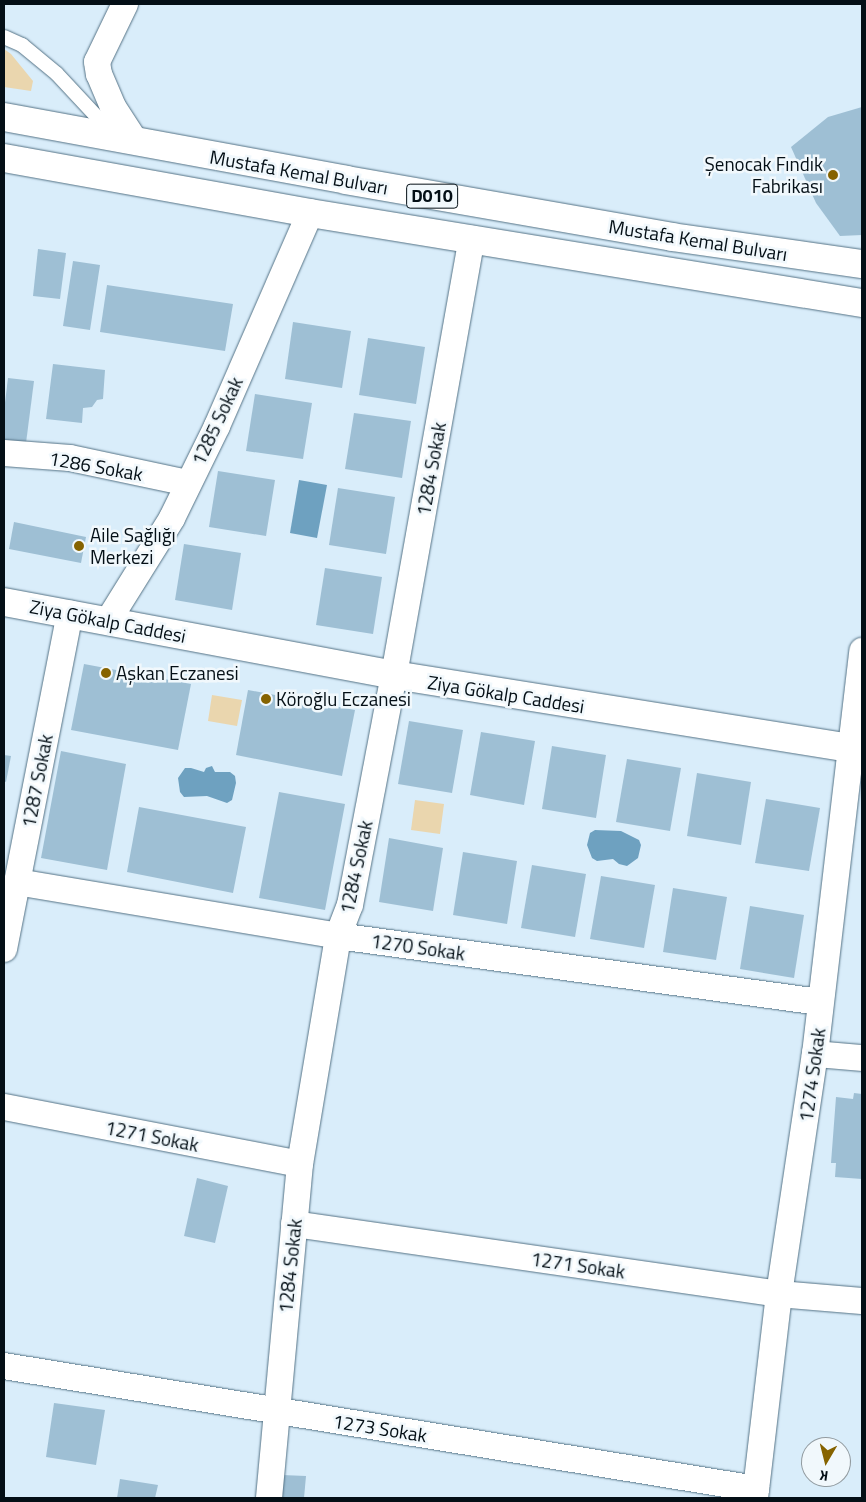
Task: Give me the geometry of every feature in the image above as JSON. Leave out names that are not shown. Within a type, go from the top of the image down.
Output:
[{"type":"main road","name":"Mustafa Kemal Bulvarı","points":[[4,117],[672,237],[862,264]]},
{"type":"main road","name":"Mustafa Kemal Bulvarı","points":[[4,158],[310,213],[862,304]]},
{"type":"main road","name":"Ziya Gökalp Caddesi","points":[[4,602],[394,675],[856,750]]},
{"type":"street","points":[[125,4],[97,62],[99,74],[126,140]]},
{"type":"street","name":"1285 Sokak","points":[[108,621],[172,518],[217,426],[310,213]]},
{"type":"street","name":"1284 Sokak","points":[[269,1498],[300,1164],[338,936],[350,905],[394,675],[472,239]]},
{"type":"street","name":"1286 Sokak","points":[[4,453],[70,458],[188,483]]},
{"type":"street","name":"1287 Sokak","points":[[4,949],[70,613]]},
{"type":"street","name":"1274 Sokak","points":[[756,1494],[779,1294],[815,1054],[856,750],[862,651]]},
{"type":"street","name":"1270 Sokak","points":[[17,882],[338,936],[821,1002]]},
{"type":"street","points":[[815,1054],[862,1058]]},
{"type":"street","name":"1271 Sokak","points":[[4,1107],[300,1164]]},
{"type":"street","name":"1271 Sokak","points":[[294,1224],[779,1294],[862,1302]]},
{"type":"street","name":"1273 Sokak","points":[[4,1366],[756,1494]]},
{"type":"lane","points":[[4,37],[22,45],[57,74],[126,140]]},
{"type":"shaded area","points":[[4,49],[11,54],[33,81],[31,91],[4,87]]},
{"type":"shaded area","points":[[212,695],[242,700],[237,726],[208,721]]},
{"type":"shaded area","points":[[415,800],[444,804],[440,834],[411,830]]},
{"type":"water","points":[[299,480],[327,485],[317,538],[290,533]]},
{"type":"water","points":[[212,766],[215,772],[230,772],[235,776],[236,783],[232,800],[227,803],[207,796],[184,797],[180,792],[178,778],[185,768],[204,772],[206,768]]},
{"type":"water","points":[[595,830],[621,831],[639,840],[641,845],[638,858],[627,866],[619,864],[613,859],[597,861],[592,858],[587,845],[590,833]]},
{"type":"building","name":"Şenocak Fındık Fabrikası","points":[[862,107],[862,235],[840,236],[816,203],[791,147],[828,117]]},
{"type":"building","points":[[38,249],[66,253],[60,299],[33,296]]},
{"type":"building","points":[[73,261],[100,265],[90,330],[63,326]]},
{"type":"building","points":[[107,285],[233,304],[225,351],[100,332]]},
{"type":"building","points":[[293,322],[351,331],[342,388],[285,379]]},
{"type":"building","points":[[368,338],[425,347],[416,404],[359,395]]},
{"type":"building","points":[[53,364],[105,370],[103,399],[97,400],[92,407],[83,408],[82,423],[46,419]]},
{"type":"building","points":[[8,378],[34,381],[26,443],[4,440],[4,411]]},
{"type":"building","points":[[255,394],[312,403],[303,459],[246,451]]},
{"type":"building","points":[[354,413],[411,421],[402,478],[345,469]]},
{"type":"building","points":[[218,471],[275,480],[266,536],[209,527]]},
{"type":"building","points":[[338,488],[395,497],[386,554],[329,545]]},
{"type":"building","points":[[14,522],[86,537],[81,563],[9,549]]},
{"type":"building","points":[[184,544],[241,553],[232,610],[175,600]]},
{"type":"building","points":[[325,568],[382,577],[373,634],[316,625]]},
{"type":"building","points":[[84,664],[191,684],[178,750],[71,730]]},
{"type":"building","points":[[248,690],[355,710],[342,776],[236,755]]},
{"type":"building","points":[[409,721],[463,730],[452,793],[398,784]]},
{"type":"building","points":[[481,732],[535,741],[524,805],[470,795]]},
{"type":"building","points":[[552,746],[606,755],[596,818],[542,809]]},
{"type":"building","points":[[61,751],[126,764],[107,870],[41,858]]},
{"type":"building","points":[[4,755],[11,756],[6,782],[4,781]]},
{"type":"building","points":[[627,759],[681,768],[670,831],[616,822]]},
{"type":"building","points":[[697,773],[751,782],[741,845],[687,836]]},
{"type":"building","points":[[279,792],[345,804],[325,910],[259,898]]},
{"type":"building","points":[[766,799],[820,808],[809,871],[755,863]]},
{"type":"building","points":[[139,807],[246,827],[233,893],[127,872]]},
{"type":"building","points":[[389,838],[443,848],[433,911],[379,902]]},
{"type":"building","points":[[463,852],[517,861],[507,924],[453,915]]},
{"type":"building","points":[[532,865],[586,874],[575,937],[521,928]]},
{"type":"building","points":[[601,876],[655,885],[644,948],[590,939]]},
{"type":"building","points":[[673,888],[727,897],[716,960],[663,952]]},
{"type":"building","points":[[750,906],[804,915],[794,978],[740,969]]},
{"type":"building","points":[[854,1093],[862,1094],[862,1179],[835,1177],[836,1163],[831,1163],[836,1097],[853,1099]]},
{"type":"building","points":[[197,1178],[228,1186],[215,1243],[184,1236]]},
{"type":"building","points":[[54,1403],[105,1410],[96,1465],[46,1457]]},
{"type":"building","points":[[282,1475],[306,1476],[304,1498],[281,1498]]},
{"type":"building","points":[[120,1479],[158,1485],[155,1498],[117,1498]]},
{"type":"place","name":"Şenocak Fındık Fabrikası","points":[[833,175]]},
{"type":"place","name":"Aile Sağlığı Merkezi","points":[[79,546]]},
{"type":"place","name":"Aşkan Eczanesi","points":[[106,673]]},
{"type":"place","name":"Köroğlu Eczanesi","points":[[266,699]]}]
